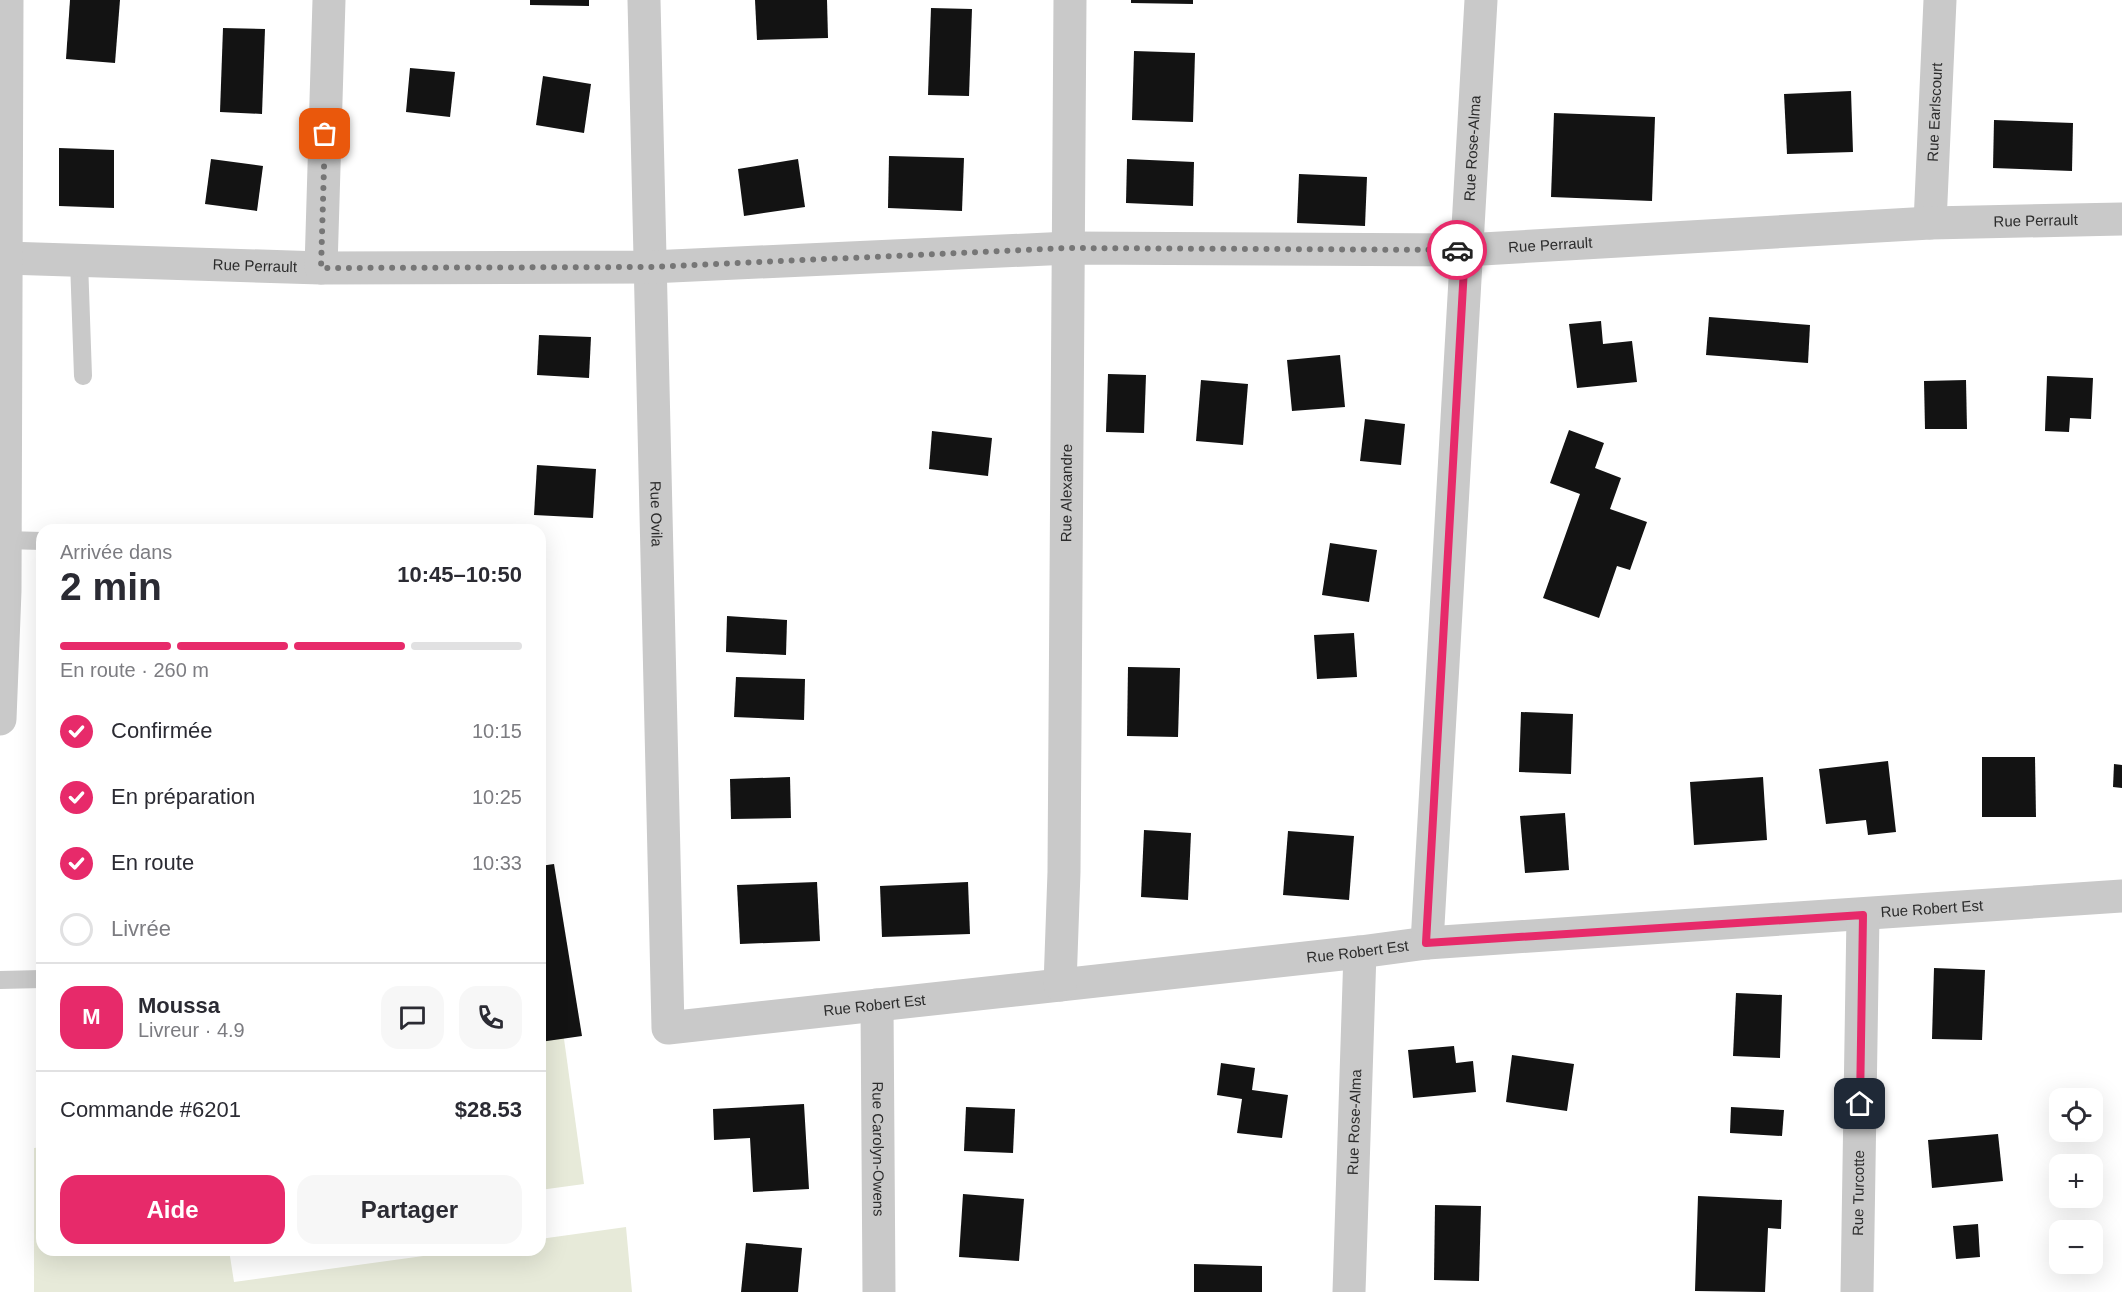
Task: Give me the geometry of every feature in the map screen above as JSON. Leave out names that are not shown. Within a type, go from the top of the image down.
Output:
[{"type":"street","points":[[0,719],[5,540],[7,0]]},
{"type":"street","points":[[321,268],[329,0]]},
{"type":"street","name":"Rue Ovila","points":[[644,0],[668,1028]]},
{"type":"street","name":"Rue Alexandre","points":[[1060,985],[1064,848],[1070,0]]},
{"type":"street","name":"Rue Rose-Alma","points":[[1426,943],[1481,0]]},
{"type":"street","name":"Rue Earlscourt","points":[[1930,223],[1940,0]]},
{"type":"street","name":"Rue Perrault","points":[[6,258],[321,268],[650,267],[1069,248],[1465,250],[1930,223],[2122,219]]},
{"type":"street","name":"Rue Robert Est","points":[[668,1028],[1426,943],[2122,896]]},
{"type":"street","name":"Rue Turcotte","points":[[1857,1292],[1863,915]]},
{"type":"street","name":"Rue Rose-Alma","points":[[1348,1292],[1360,952]]},
{"type":"street","name":"Rue Carolyn-Owens","points":[[878,1005],[879,1292]]},
{"type":"lane","points":[[79,261],[83,376]]},
{"type":"lane","points":[[5,540],[36,541]]},
{"type":"lane","points":[[0,980],[36,979]]},
{"type":"green space","points":[[561,1017],[584,1184],[546,1189],[546,1019]]},
{"type":"green space","points":[[34,1148],[36,1148],[36,1256],[230,1256],[234,1282],[423,1256],[546,1256],[546,1238],[626,1227],[632,1292],[34,1292]]},
{"type":"building","points":[[70,0],[120,0],[115,63],[66,59]]},
{"type":"building","points":[[530,0],[589,0],[589,6],[530,5]]},
{"type":"building","points":[[755,0],[827,0],[828,38],[757,40]]},
{"type":"building","points":[[1131,0],[1193,0],[1193,4],[1131,3]]},
{"type":"building","points":[[931,8],[972,9],[969,96],[928,95]]},
{"type":"building","points":[[223,28],[265,29],[262,114],[220,112]]},
{"type":"building","points":[[1134,51],[1195,53],[1193,122],[1132,120]]},
{"type":"building","points":[[410,68],[455,72],[450,117],[406,112]]},
{"type":"building","points":[[543,76],[591,84],[584,133],[536,125]]},
{"type":"building","points":[[1851,91],[1853,152],[1787,154],[1784,94]]},
{"type":"building","points":[[1554,113],[1655,117],[1652,201],[1551,197]]},
{"type":"building","points":[[1994,120],[2073,123],[2072,171],[1993,168]]},
{"type":"building","points":[[59,148],[114,150],[114,208],[59,206]]},
{"type":"building","points":[[889,156],[964,158],[962,211],[888,208]]},
{"type":"building","points":[[211,159],[263,166],[257,211],[205,204]]},
{"type":"building","points":[[798,159],[805,207],[744,216],[738,169]]},
{"type":"building","points":[[1127,159],[1194,162],[1193,206],[1126,203]]},
{"type":"building","points":[[1299,174],[1367,177],[1365,226],[1297,223]]},
{"type":"building","points":[[1709,317],[1810,325],[1808,363],[1706,355]]},
{"type":"building","points":[[1601,321],[1603,344],[1632,341],[1637,382],[1577,388],[1569,324]]},
{"type":"building","points":[[539,335],[591,337],[589,378],[537,375]]},
{"type":"building","points":[[1340,355],[1345,407],[1292,411],[1287,360]]},
{"type":"building","points":[[1108,374],[1146,375],[1144,433],[1106,432]]},
{"type":"building","points":[[2047,376],[2093,378],[2091,419],[2070,418],[2069,432],[2045,431]]},
{"type":"building","points":[[1201,380],[1248,384],[1243,445],[1196,441]]},
{"type":"building","points":[[1966,380],[1967,429],[1925,429],[1924,381]]},
{"type":"building","points":[[1365,419],[1405,424],[1401,465],[1360,461]]},
{"type":"building","points":[[1569,430],[1604,443],[1595,468],[1621,478],[1610,509],[1647,522],[1630,570],[1617,566],[1599,618],[1543,598],[1580,494],[1550,483]]},
{"type":"building","points":[[932,431],[992,438],[988,476],[929,469]]},
{"type":"building","points":[[537,465],[596,469],[593,518],[534,515]]},
{"type":"building","points":[[1330,543],[1377,550],[1369,602],[1322,595]]},
{"type":"building","points":[[727,616],[787,620],[786,655],[726,652]]},
{"type":"building","points":[[1354,633],[1357,677],[1317,679],[1314,635]]},
{"type":"building","points":[[1128,667],[1180,668],[1178,737],[1127,736]]},
{"type":"building","points":[[736,677],[805,679],[804,720],[734,717]]},
{"type":"building","points":[[1521,712],[1573,714],[1571,774],[1519,772]]},
{"type":"building","points":[[1982,757],[2035,757],[2036,817],[1982,817]]},
{"type":"building","points":[[1888,761],[1896,832],[1868,835],[1866,820],[1826,824],[1819,769]]},
{"type":"building","points":[[2114,764],[2122,765],[2122,788],[2113,787]]},
{"type":"building","points":[[790,777],[791,818],[731,819],[730,779]]},
{"type":"building","points":[[1763,777],[1767,840],[1694,845],[1690,782]]},
{"type":"building","points":[[1565,813],[1569,870],[1525,873],[1520,816]]},
{"type":"building","points":[[1144,830],[1191,833],[1188,900],[1141,897]]},
{"type":"building","points":[[1288,831],[1354,836],[1349,900],[1283,895]]},
{"type":"building","points":[[554,864],[582,1036],[546,1041],[546,865]]},
{"type":"building","points":[[817,882],[820,941],[740,944],[737,885]]},
{"type":"building","points":[[968,882],[970,934],[882,937],[880,886]]},
{"type":"building","points":[[1934,968],[1985,970],[1982,1040],[1932,1039]]},
{"type":"building","points":[[1736,993],[1782,995],[1780,1058],[1733,1056]]},
{"type":"building","points":[[1454,1046],[1456,1063],[1473,1061],[1476,1092],[1413,1098],[1408,1050]]},
{"type":"building","points":[[1512,1055],[1574,1064],[1567,1111],[1506,1102]]},
{"type":"building","points":[[1221,1063],[1255,1068],[1252,1090],[1288,1095],[1282,1138],[1237,1133],[1242,1099],[1217,1095]]},
{"type":"building","points":[[804,1104],[809,1189],[753,1192],[750,1138],[714,1140],[713,1109]]},
{"type":"building","points":[[966,1107],[1015,1109],[1013,1153],[964,1151]]},
{"type":"building","points":[[1731,1107],[1784,1110],[1782,1136],[1730,1133]]},
{"type":"building","points":[[1998,1134],[2003,1181],[1932,1188],[1928,1140]]},
{"type":"building","points":[[963,1194],[1024,1199],[1019,1261],[959,1257]]},
{"type":"building","points":[[1698,1196],[1782,1200],[1781,1229],[1768,1228],[1765,1292],[1695,1291]]},
{"type":"building","points":[[1435,1205],[1481,1206],[1479,1281],[1434,1280]]},
{"type":"building","points":[[1978,1224],[1980,1257],[1956,1259],[1953,1226]]},
{"type":"building","points":[[746,1243],[802,1248],[798,1292],[741,1292]]},
{"type":"building","points":[[1194,1264],[1262,1266],[1262,1292],[1194,1292]]},
{"type":"way so far","points":[[325,134],[321,268],[650,267],[1069,248],[1457,250]]},
{"type":"route","points":[[1457,250],[1465,250],[1426,943],[1863,915],[1860,1104]]}]
